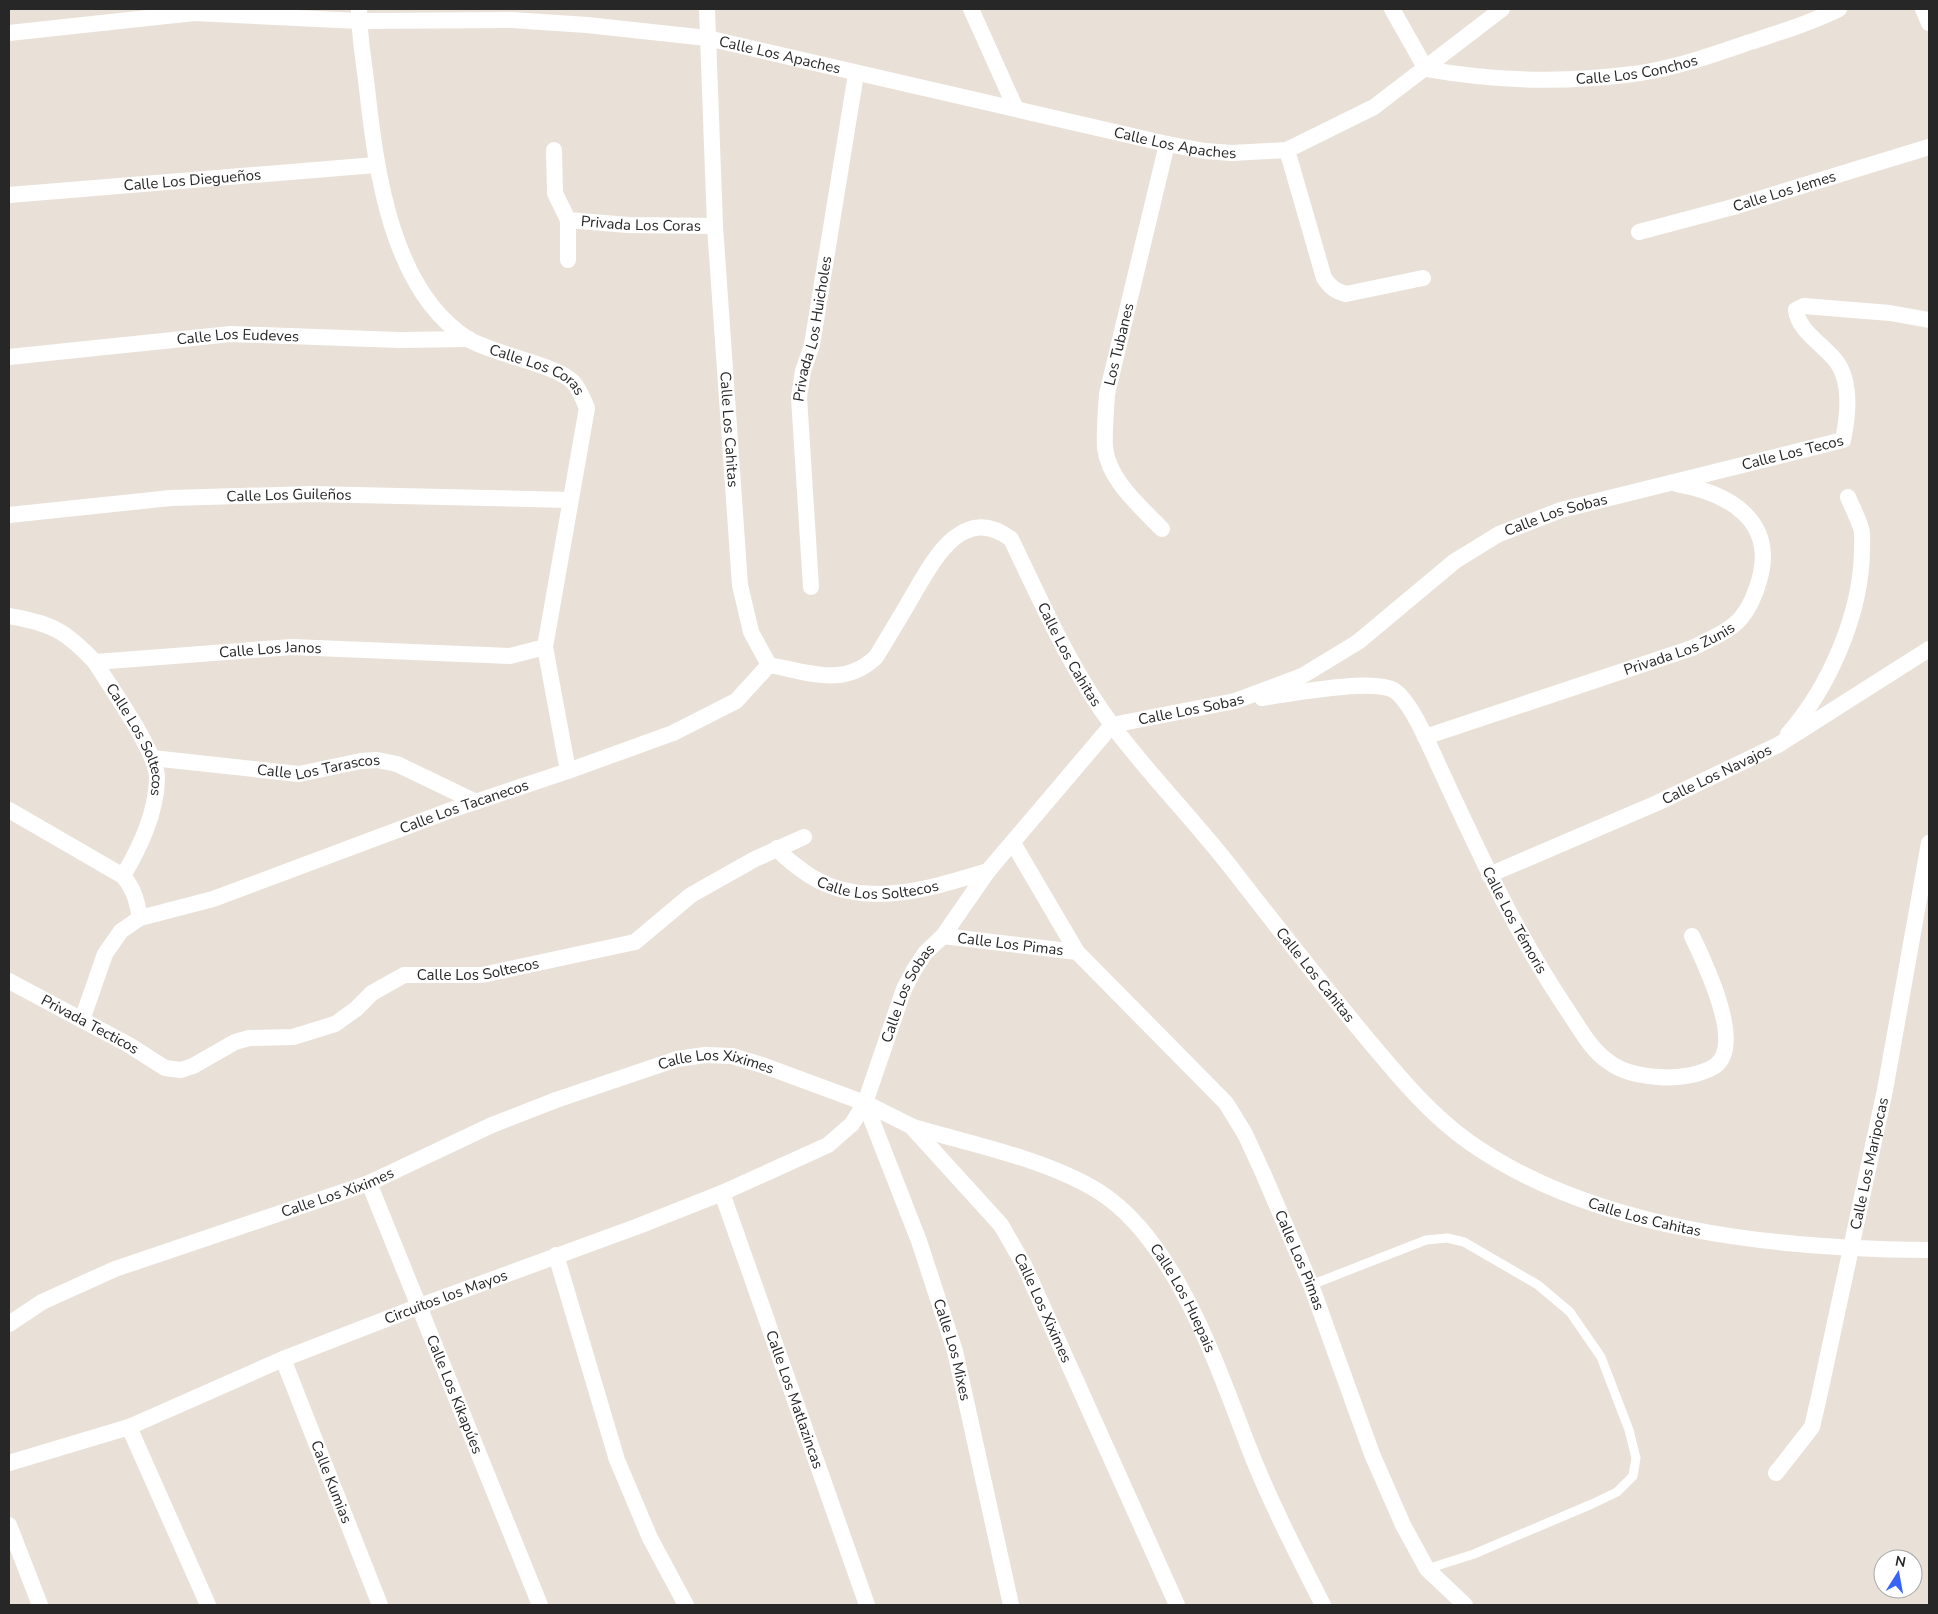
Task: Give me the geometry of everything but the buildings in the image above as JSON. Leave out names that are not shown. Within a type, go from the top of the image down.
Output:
[{"type":"street","name":"Calle Los Cahitas","points":[[707,9],[716,226],[740,585],[750,632],[769,665],[832,677],[850,674],[866,667],[876,657],[938,553],[952,538],[968,530],[982,528],[1000,531],[1011,539],[1080,678],[1112,725],[1223,856],[1324,988],[1404,1084],[1435,1114],[1469,1142],[1566,1194],[1631,1215],[1693,1229],[1852,1250],[1929,1250]]},
{"type":"street","points":[[971,9],[1016,109]]},
{"type":"street","points":[[1392,9],[1426,69]]},
{"type":"street","name":"Calle Los Apaches","points":[[9,33],[194,13],[359,15],[512,20],[587,25],[707,38],[856,74],[1167,144],[1206,151],[1232,153],[1287,150],[1374,107],[1502,9]]},
{"type":"street","name":"Calle Los Conchos","points":[[1426,69],[1469,77],[1579,78],[1634,74],[1690,62],[1811,15],[1839,9]]},
{"type":"street","points":[[1923,9],[1929,23]]},
{"type":"street","name":"Calle Los Coras","points":[[359,15],[376,165],[398,243],[412,274],[428,301],[448,324],[469,339],[495,352],[552,370],[571,381],[581,393],[587,408],[570,500],[558,585],[545,647],[568,771]]},
{"type":"street","name":"Privada Los Huicholes","points":[[811,587],[799,397],[803,371],[812,345],[856,74]]},
{"type":"street","name":"Los Tubanes","points":[[1162,529],[1130,497],[1112,471],[1105,450],[1105,422],[1107,394],[1167,144]]},
{"type":"street","name":"Calle Los Jemes","points":[[1639,232],[1733,207],[1929,147]]},
{"type":"street","name":"Privada Los Coras","points":[[554,150],[555,193],[568,220],[568,260]]},
{"type":"street","points":[[1287,150],[1324,278],[1329,285],[1336,291],[1352,294],[1423,278]]},
{"type":"street","name":"Calle Los Diegueños","points":[[9,195],[376,165]]},
{"type":"street","name":"Privada Los Coras","points":[[568,220],[628,225],[716,226]]},
{"type":"street","name":"Calle Los Tecos","points":[[1670,482],[1844,440],[1847,420],[1844,378],[1837,362],[1797,320],[1796,310],[1804,306],[1814,306],[1890,313],[1929,320]]},
{"type":"street","name":"Calle Los Eudeves","points":[[9,357],[231,334],[399,340],[469,339]]},
{"type":"street","name":"Calle Los Sobas","points":[[864,1103],[904,989],[925,954],[943,936],[988,871],[1112,725],[1235,701],[1302,676],[1330,660],[1378,625],[1455,561],[1498,534],[1561,510],[1670,482]]},
{"type":"street","name":"Privada Los Zunis","points":[[1425,737],[1692,648],[1719,635],[1740,619],[1755,597],[1764,566],[1762,538],[1747,514],[1721,497],[1698,488],[1670,482]]},
{"type":"street","name":"Calle Los Guileños","points":[[9,515],[171,498],[271,495],[570,500]]},
{"type":"street","points":[[1778,745],[1798,722],[1827,674],[1843,638],[1856,598],[1862,568],[1862,530],[1848,497]]},
{"type":"street","points":[[9,616],[40,622],[58,629],[74,639],[95,662]]},
{"type":"street","name":"Calle Los Janos","points":[[95,662],[292,647],[510,656],[545,647]]},
{"type":"street","name":"Calle Los Navajos","points":[[1489,875],[1657,803],[1778,745],[1929,649]]},
{"type":"street","name":"Calle Los Soltecos","points":[[95,662],[152,758],[157,778],[154,804],[139,848],[123,876]]},
{"type":"street","name":"Calle Los Tacanecos","points":[[82,1020],[105,954],[121,931],[140,918],[213,899],[476,802],[673,733],[736,701],[769,665]]},
{"type":"street","name":"Calle Los Témoris","points":[[1235,701],[1369,685],[1382,686],[1394,690],[1404,699],[1425,737],[1489,875],[1537,966],[1590,1044],[1609,1063],[1640,1076],[1668,1078],[1708,1070],[1718,1064],[1724,1054],[1726,1044],[1725,1028],[1718,999],[1692,936]]},
{"type":"street","name":"Calle Los Tarascos","points":[[152,758],[299,774],[361,761],[377,760],[397,764],[476,802]]},
{"type":"street","points":[[9,810],[123,876],[131,886],[136,897],[140,918]]},
{"type":"street","name":"Calle Los Soltecos","points":[[172,1070],[181,1070],[193,1066],[235,1042],[249,1038],[293,1037],[317,1032],[335,1024],[356,1009],[372,993],[404,975],[482,975],[636,942],[691,896],[777,848],[804,837]]},
{"type":"street","name":"Calle Los Pimas","points":[[1013,842],[1077,952],[1226,1104],[1246,1134],[1311,1285],[1372,1454],[1403,1524],[1427,1568],[1465,1605]]},
{"type":"street","name":"Calle Los Maripocas","points":[[1776,1473],[1812,1427],[1852,1250],[1885,1090],[1929,843]]},
{"type":"street","name":"Calle Los Soltecos","points":[[777,848],[783,856],[817,881],[851,893],[891,894],[938,886],[988,871]]},
{"type":"street","name":"Calle Los Pimas","points":[[943,936],[1077,952]]},
{"type":"street","name":"Privada Tecticos","points":[[9,981],[172,1070]]},
{"type":"street","name":"Calle Los Xiximes","points":[[9,1324],[42,1302],[116,1269],[369,1183],[492,1124],[556,1100],[678,1059],[705,1055],[732,1056],[864,1103],[911,1126],[986,1206],[1013,1244],[1177,1605]]},
{"type":"street","name":"Circuitos los Mayos","points":[[9,1463],[129,1427],[283,1359],[722,1193],[828,1145],[852,1124],[864,1103]]},
{"type":"street","name":"Calle Los Mixes","points":[[864,1103],[919,1241],[955,1351],[1011,1605]]},
{"type":"street","name":"Calle Los Huepais","points":[[911,1126],[1052,1169],[1098,1191],[1123,1211],[1149,1238],[1190,1306],[1225,1382],[1249,1449],[1323,1605]]},
{"type":"street","name":"Calle Los Kikapúes","points":[[369,1183],[540,1605]]},
{"type":"street","name":"Calle Los Matlazincas","points":[[722,1193],[867,1605]]},
{"type":"street","points":[[556,1255],[617,1460],[650,1538],[686,1605]]},
{"type":"street","name":"Calle Kumias","points":[[283,1359],[380,1605]]},
{"type":"street","points":[[129,1427],[208,1605]]},
{"type":"street","points":[[9,1525],[40,1605]]},
{"type":"lane","points":[[1311,1285],[1426,1240],[1447,1238],[1464,1242],[1538,1285],[1570,1312],[1601,1357],[1630,1430],[1636,1458],[1633,1476],[1616,1492],[1592,1504],[1474,1554],[1427,1568]]}]
